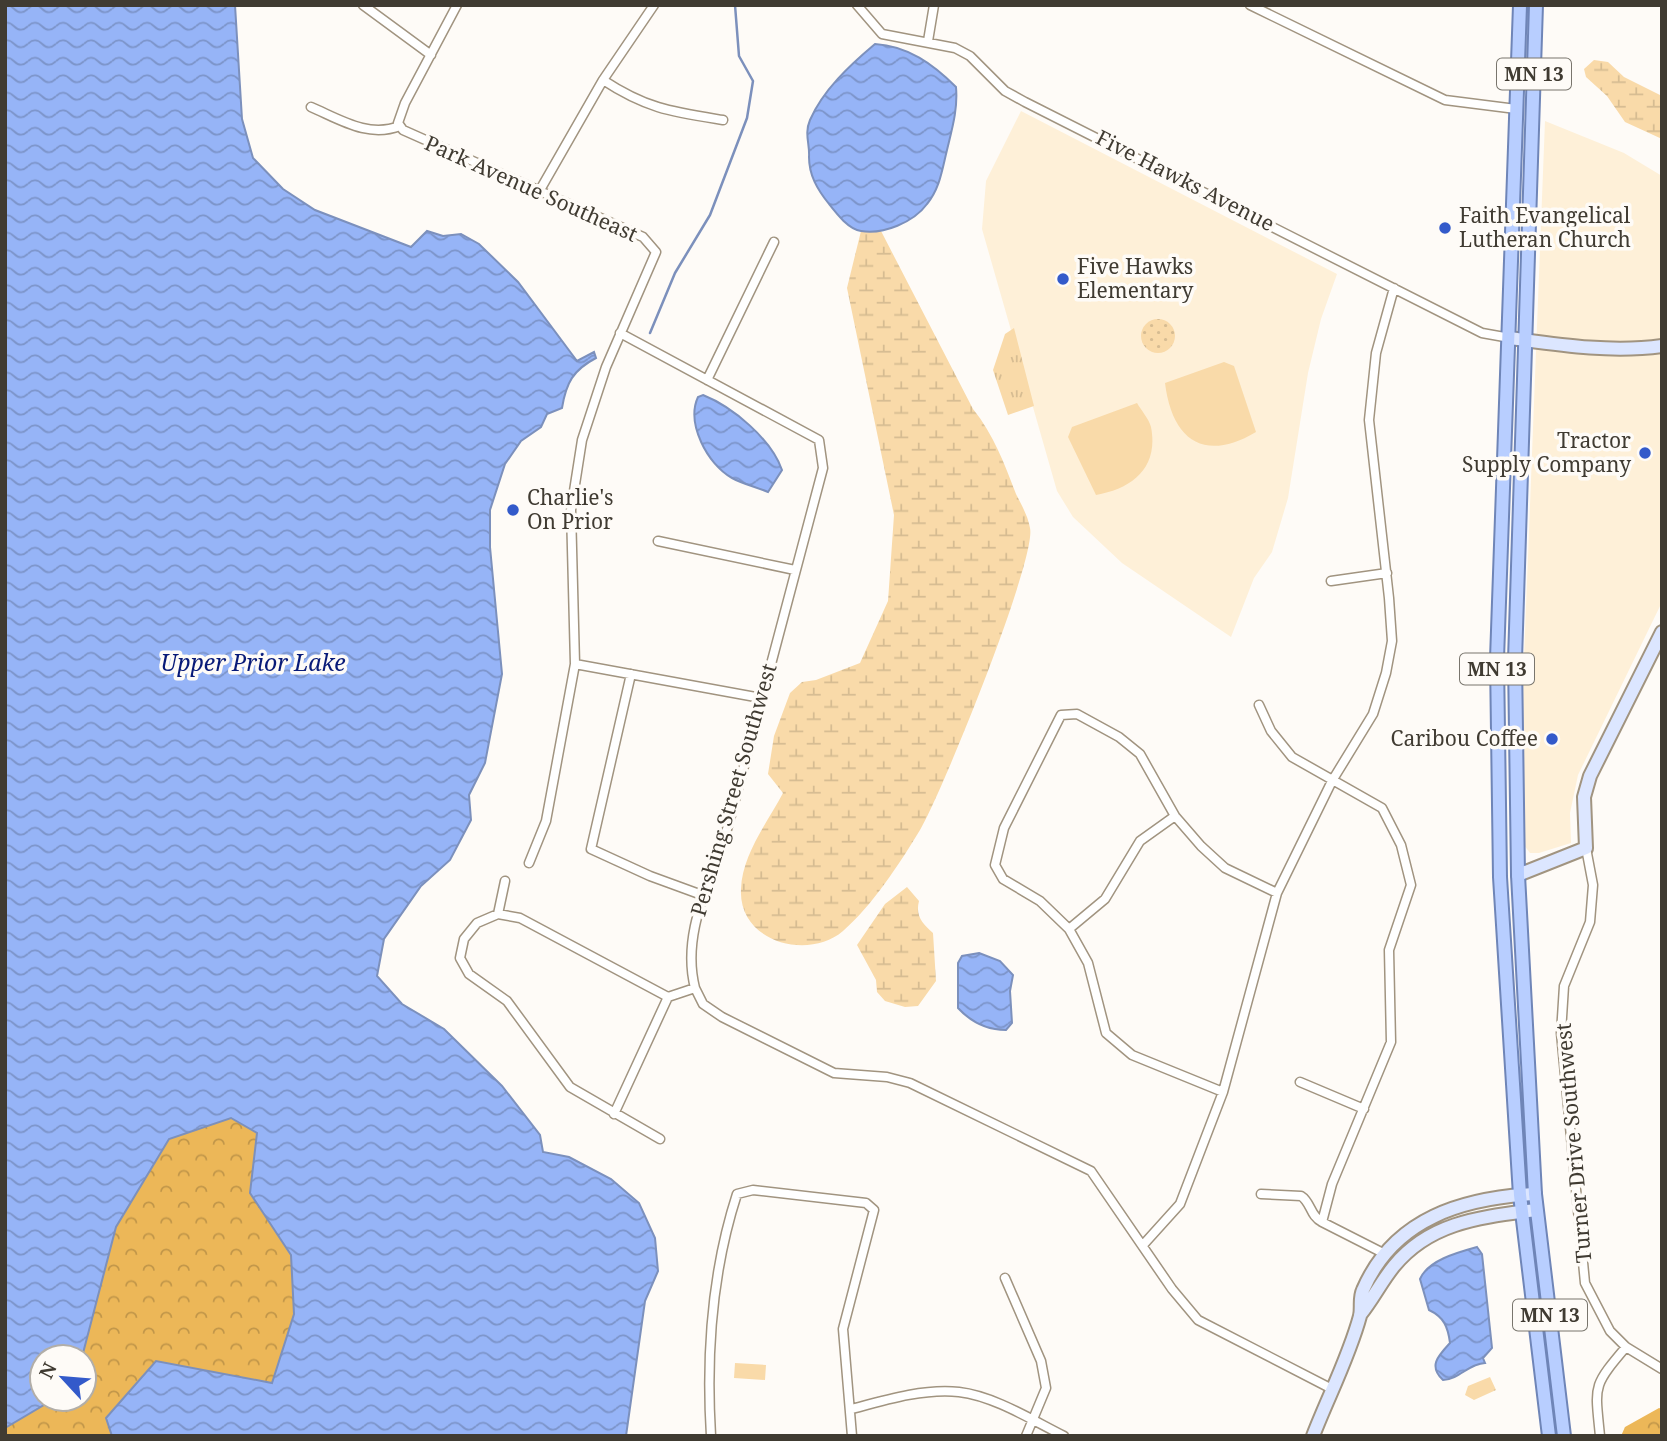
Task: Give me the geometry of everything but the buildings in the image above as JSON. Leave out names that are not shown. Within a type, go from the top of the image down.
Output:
[{"type":"main road","name":"MN 13","points":[[1520,5],[1497,659],[1500,877],[1521,1212],[1549,1436]]},
{"type":"main road","name":"MN 13","points":[[1536,5],[1515,660],[1518,874],[1536,1210],[1564,1436]]},
{"type":"street","points":[[363,5],[431,55]]},
{"type":"street","points":[[399,125],[405,103],[457,5]]},
{"type":"street","points":[[540,190],[603,80],[654,5]]},
{"type":"street","name":"Five Hawks Avenue","points":[[857,5],[881,34],[928,41],[970,56],[1005,91],[1025,102],[1482,332],[1581,347],[1639,349],[1662,346]]},
{"type":"street","points":[[928,41],[934,5]]},
{"type":"street","points":[[1250,5],[1445,100],[1516,109]]},
{"type":"street","points":[[603,80],[632,99],[662,111],[723,120]]},
{"type":"street","name":"Park Avenue Southeast","points":[[311,107],[365,130],[386,132],[399,125],[413,136],[643,237],[656,252],[620,333]]},
{"type":"street","points":[[529,863],[546,821],[575,664],[571,510],[582,440],[620,333],[706,380],[774,242]]},
{"type":"street","points":[[1143,1245],[1180,1204],[1223,1092],[1277,893],[1332,782],[1373,715],[1386,673],[1392,641],[1369,420],[1376,353],[1394,288]]},
{"type":"street","name":"Pershing Street Southwest","points":[[695,988],[690,967],[691,951],[702,895],[728,825],[823,468],[819,440],[706,380]]},
{"type":"street","points":[[657,541],[795,570]]},
{"type":"street","points":[[1331,581],[1387,573]]},
{"type":"street","points":[[1518,874],[1586,848],[1584,797],[1590,776],[1662,632]]},
{"type":"street","points":[[575,664],[761,698]]},
{"type":"street","points":[[631,674],[591,849],[650,876],[702,895]]},
{"type":"street","points":[[1259,705],[1270,731],[1292,757],[1381,808],[1401,845],[1410,885],[1389,950],[1391,1042],[1332,1184],[1322,1222]]},
{"type":"street","points":[[1223,1092],[1132,1055],[1106,1033],[1088,962],[1069,929],[1040,901],[1003,879],[995,865],[1004,828],[1061,715],[1076,714],[1105,726],[1140,754],[1175,816],[1225,869],[1277,893]]},
{"type":"street","points":[[1069,929],[1105,899],[1140,841],[1175,816]]},
{"type":"street","name":"Turner Drive Southwest","points":[[1586,848],[1593,885],[1590,922],[1564,986],[1561,1033],[1586,1283],[1610,1331],[1626,1347],[1662,1369]]},
{"type":"street","points":[[498,914],[505,881]]},
{"type":"street","points":[[660,1139],[570,1087],[507,1001],[469,974],[460,958],[464,939],[477,923],[498,914],[520,918],[668,997],[695,988],[703,1004],[722,1017],[834,1073],[887,1077],[910,1083],[1090,1171],[1172,1289],[1198,1320],[1332,1389]]},
{"type":"street","points":[[614,1114],[668,997]]},
{"type":"street","points":[[1300,1082],[1363,1109]]},
{"type":"street","points":[[710,1436],[707,1367],[727,1224],[737,1194],[753,1190],[866,1203],[874,1210],[843,1329],[852,1409],[852,1436]]},
{"type":"street","points":[[1261,1194],[1301,1196],[1306,1199],[1313,1215],[1322,1222],[1385,1254]]},
{"type":"street","points":[[1360,1315],[1362,1292],[1385,1254],[1416,1225],[1452,1206],[1535,1195]]},
{"type":"street","points":[[1312,1436],[1360,1315],[1396,1264],[1421,1243],[1457,1222],[1536,1210]]},
{"type":"street","points":[[1005,1279],[1041,1361],[1046,1388],[1026,1436]]},
{"type":"street","points":[[1600,1436],[1595,1390],[1605,1371],[1626,1347]]},
{"type":"street","points":[[852,1409],[891,1399],[959,1392],[1034,1421],[1063,1436]]},
{"type":"shaded area","points":[[1021,111],[1337,274],[1321,319],[1308,373],[1288,498],[1272,552],[1254,578],[1231,637],[1122,563],[1073,517],[1057,491],[982,229],[986,181]]},
{"type":"shaded area","points":[[1545,121],[1624,153],[1662,176],[1662,602],[1578,775],[1570,813],[1571,843],[1539,853],[1530,853],[1524,845],[1522,710]]},
{"type":"green space","points":[[1594,60],[1608,62],[1624,77],[1662,96],[1662,139],[1625,122],[1607,96],[1586,77],[1584,69]]},
{"type":"green space","points":[[861,231],[881,231],[973,409],[993,439],[1030,528],[1019,583],[986,678],[920,830],[875,897],[854,921],[828,940],[812,945],[795,945],[778,941],[751,922],[743,907],[741,889],[742,876],[751,852],[783,793],[768,774],[774,736],[790,693],[802,682],[816,680],[860,663],[888,601],[894,515],[847,288]]},
{"type":"green space","points":[[1158,319],[1170,324],[1175,336],[1170,348],[1158,353],[1146,348],[1141,336],[1146,324]]},
{"type":"green space","points":[[1014,328],[1034,406],[1008,415],[993,370],[1005,334]]},
{"type":"green space","points":[[1224,362],[1234,366],[1256,432],[1237,441],[1206,445],[1183,432],[1169,403],[1165,383]]},
{"type":"green space","points":[[1137,403],[1151,427],[1151,454],[1147,465],[1131,482],[1121,488],[1096,495],[1068,437],[1072,427]]},
{"type":"green space","points":[[907,887],[919,901],[921,919],[933,933],[936,981],[918,1006],[905,1007],[885,1001],[877,992],[876,980],[857,945],[885,904]]},
{"type":"green space","points":[[231,1118],[257,1133],[250,1193],[291,1255],[294,1314],[272,1384],[156,1361],[106,1418],[112,1436],[5,1436],[5,1428],[30,1413],[98,1413],[98,1343],[86,1343],[116,1226],[169,1139]]},
{"type":"green space","points":[[735,1363],[766,1365],[765,1380],[734,1378]]},
{"type":"green space","points":[[1490,1377],[1496,1390],[1474,1400],[1465,1395],[1468,1386]]},
{"type":"green space","points":[[1659,1408],[1662,1409],[1662,1436],[1621,1436],[1625,1427]]},
{"type":"water","name":"Upper Prior Lake","points":[[5,5],[235,5],[242,119],[253,158],[283,189],[315,210],[411,247],[427,231],[443,236],[461,234],[479,244],[518,282],[577,361],[594,352],[596,358],[572,378],[562,408],[547,414],[541,427],[521,441],[505,464],[490,510],[490,547],[502,674],[485,763],[469,795],[471,820],[450,860],[421,886],[384,939],[377,976],[402,1004],[444,1029],[502,1086],[540,1135],[543,1152],[569,1157],[611,1179],[639,1203],[655,1238],[658,1271],[645,1301],[626,1436],[112,1436],[106,1418],[156,1361],[272,1383],[294,1314],[291,1255],[250,1193],[257,1133],[231,1118],[169,1139],[116,1227],[86,1343],[28,1343],[28,1413],[30,1413],[5,1428]]},
{"type":"water","points":[[875,44],[898,48],[919,58],[956,87],[956,95],[954,119],[942,172],[931,198],[906,222],[870,232],[856,230],[847,224],[821,193],[810,170],[807,134],[810,120],[830,88]]},
{"type":"water","points":[[703,395],[726,407],[750,425],[777,458],[782,470],[768,492],[732,478],[714,463],[707,453],[695,419],[698,397]]},
{"type":"water","points":[[979,953],[1000,961],[1013,975],[1010,991],[1012,1023],[1006,1030],[992,1029],[980,1024],[958,1008],[958,963],[962,956]]},
{"type":"water","points":[[1477,1247],[1482,1254],[1492,1348],[1483,1358],[1485,1363],[1443,1380],[1435,1366],[1450,1343],[1448,1332],[1442,1319],[1429,1310],[1420,1279],[1424,1272],[1437,1262]]},
{"type":"waterway","points":[[650,333],[675,273],[710,215],[747,118],[753,81],[739,56],[735,5]]},
{"type":"place","name":"Faith Evangelical Lutheran Church","points":[[1445,228]]},
{"type":"place","name":"Five Hawks Elementary","points":[[1063,279]]},
{"type":"place","name":"Tractor Supply Company","points":[[1645,453]]},
{"type":"place","name":"Charlie's On Prior","points":[[513,510]]},
{"type":"place","name":"Caribou Coffee","points":[[1552,739]]}]
